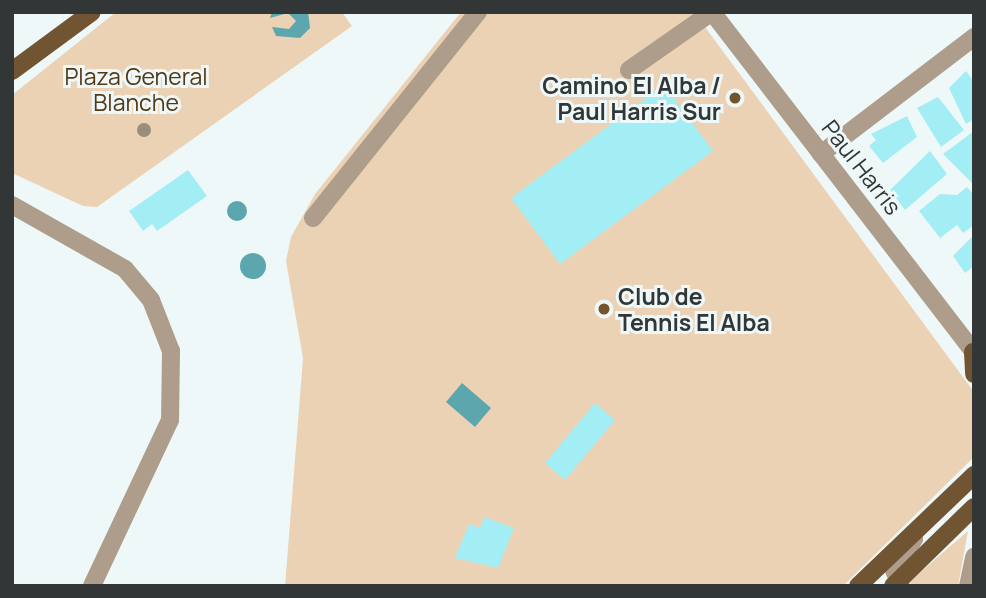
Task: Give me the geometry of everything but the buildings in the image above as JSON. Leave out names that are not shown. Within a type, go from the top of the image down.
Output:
[{"type":"main road","points":[[12,72],[84,15]]},
{"type":"main road","points":[[973,352],[974,374]]},
{"type":"main road","points":[[858,586],[974,475]]},
{"type":"main road","points":[[897,584],[974,507]]},
{"type":"street","points":[[313,218],[478,12]]},
{"type":"street","points":[[629,70],[712,12]]},
{"type":"street","name":"Paul Harris","points":[[712,12],[973,352]]},
{"type":"street","points":[[821,154],[974,37]]},
{"type":"street","points":[[12,205],[125,269],[151,300],[171,351],[170,420],[92,586]]},
{"type":"street","points":[[897,584],[894,570],[918,526]]},
{"type":"street","points":[[968,586],[974,557]]},
{"type":"green space","name":"Plaza General Blanche","points":[[116,12],[342,12],[352,26],[97,207],[83,206],[12,173],[12,95]]},
{"type":"green space","name":"Club de Tennis El Alba","points":[[461,12],[694,12],[974,392],[974,457],[843,586],[285,586],[303,358],[286,261],[291,237],[315,194]]},
{"type":"green space","points":[[968,531],[958,586],[912,586],[910,581]]},
{"type":"water","points":[[272,12],[308,12],[310,28],[300,38],[276,36],[272,27],[289,29],[296,21],[288,13],[270,18]]},
{"type":"water","points":[[237,201],[244,204],[247,211],[244,218],[237,221],[230,218],[227,211],[230,204]]},
{"type":"water","points":[[253,253],[262,257],[266,266],[262,275],[253,279],[244,275],[240,266],[244,257]]},
{"type":"water","points":[[462,383],[491,408],[475,427],[446,402]]},
{"type":"place","name":"Camino El Alba / Paul Harris Sur","points":[[735,98]]},
{"type":"place","name":"Club de Tennis El Alba","points":[[604,309]]}]
